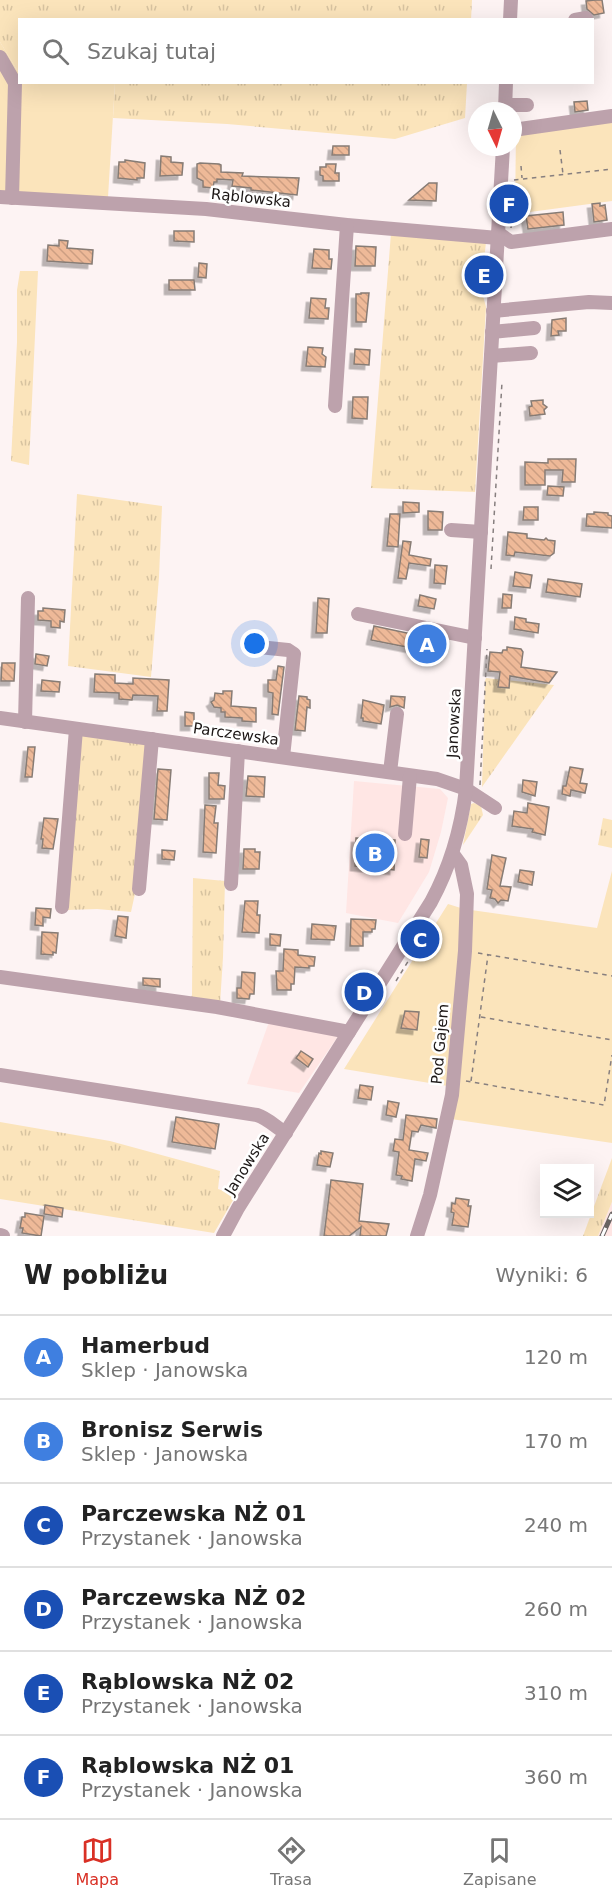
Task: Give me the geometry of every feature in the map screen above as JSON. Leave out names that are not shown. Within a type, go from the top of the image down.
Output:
[{"type":"street","points":[[511,0],[513,18]]},
{"type":"street","points":[[0,57],[15,83],[6,197]]},
{"type":"street","points":[[505,102],[506,84]]},
{"type":"street","points":[[522,106],[527,105]]},
{"type":"street","points":[[522,129],[612,116]]},
{"type":"street","name":"Janowska","points":[[223,1236],[431,902],[453,854],[460,827],[466,789],[502,156]]},
{"type":"street","name":"Rąblowska","points":[[6,197],[206,209],[347,225],[498,236],[511,242],[612,229]]},
{"type":"street","points":[[335,406],[347,225]]},
{"type":"street","points":[[494,311],[589,302],[612,303]]},
{"type":"street","points":[[492,332],[534,328]]},
{"type":"street","points":[[491,356],[531,353]]},
{"type":"street","points":[[451,530],[481,532]]},
{"type":"street","points":[[25,722],[28,598]]},
{"type":"street","points":[[358,614],[475,638]]},
{"type":"street","points":[[257,649],[259,647],[288,650],[294,654],[283,757]]},
{"type":"street","points":[[390,772],[397,714]]},
{"type":"street","name":"Parczewska","points":[[0,718],[437,779],[466,789],[495,807]]},
{"type":"street","points":[[62,908],[76,729]]},
{"type":"street","points":[[139,889],[152,740]]},
{"type":"street","points":[[231,884],[238,751]]},
{"type":"street","points":[[405,834],[410,776]]},
{"type":"street","name":"Pod Gajem","points":[[417,1236],[430,1195],[452,1095],[465,951],[467,894],[461,866],[453,854]]},
{"type":"street","points":[[0,976],[217,1007],[349,1032]]},
{"type":"street","points":[[0,1075],[257,1115],[269,1119],[286,1133]]},
{"type":"path","points":[[560,150],[563,175]]},
{"type":"path","points":[[521,166],[522,179]]},
{"type":"path","points":[[501,181],[612,169]]},
{"type":"path","points":[[465,951],[612,976]]},
{"type":"path","points":[[471,1082],[489,955]]},
{"type":"path","points":[[481,1017],[612,1040]]},
{"type":"path","points":[[453,1080],[604,1105],[612,1055]]},
{"type":"shaded area","points":[[354,781],[440,789],[448,798],[429,872],[398,923],[346,913]]},
{"type":"shaded area","points":[[270,1019],[341,1032],[299,1093],[247,1084]]},
{"type":"shaded area","points":[[612,1202],[612,1236],[598,1236],[603,1224]]},
{"type":"green space","points":[[0,0],[472,0],[471,18],[18,18],[18,71],[0,42]]},
{"type":"green space","points":[[0,42],[18,71],[18,84],[115,84],[108,197],[0,192]]},
{"type":"green space","points":[[115,84],[467,84],[465,118],[395,139],[227,124],[113,118]]},
{"type":"green space","points":[[612,119],[612,201],[515,214],[516,156],[522,156],[522,130]]},
{"type":"green space","points":[[391,233],[486,242],[481,288],[486,307],[475,492],[371,488]]},
{"type":"green space","points":[[20,271],[38,271],[29,465],[11,461],[17,342],[17,290]]},
{"type":"green space","points":[[77,494],[162,506],[151,677],[68,666]]},
{"type":"green space","points":[[486,678],[554,685],[482,787],[485,681]]},
{"type":"green space","points":[[81,735],[148,742],[136,889],[131,912],[97,909],[68,910]]},
{"type":"green space","points":[[471,804],[481,806],[483,815],[463,845]]},
{"type":"green space","points":[[603,818],[612,820],[612,848],[598,845]]},
{"type":"green space","points":[[612,871],[612,1143],[451,1119],[454,1087],[344,1069],[448,904],[464,909],[597,928]]},
{"type":"green space","points":[[193,878],[225,881],[220,1004],[190,1000],[192,995]]},
{"type":"green space","points":[[0,1122],[110,1141],[220,1171],[218,1189],[236,1195],[214,1233],[0,1199]]},
{"type":"green space","points":[[612,1158],[612,1202],[598,1236],[583,1236],[590,1218],[594,1218],[594,1206]]},
{"type":"building","points":[[602,0],[604,13],[594,15],[587,9],[586,1]]},
{"type":"building","points":[[587,101],[588,110],[575,112],[574,102]]},
{"type":"building","points":[[333,146],[349,146],[349,155],[332,155]]},
{"type":"building","points":[[161,156],[171,157],[171,162],[183,163],[182,175],[160,176]]},
{"type":"building","points":[[125,160],[145,163],[144,178],[137,178],[137,180],[118,178],[119,162],[125,162]]},
{"type":"building","points":[[197,164],[219,164],[221,172],[243,173],[242,176],[299,178],[297,195],[232,186],[233,180],[217,179],[213,188],[203,187],[203,181],[197,178]]},
{"type":"building","points":[[326,164],[336,164],[335,173],[339,173],[339,181],[323,181],[320,167],[326,167]]},
{"type":"building","points":[[429,183],[437,183],[436,201],[409,200]]},
{"type":"building","points":[[600,203],[600,206],[605,205],[607,220],[594,222],[592,204]]},
{"type":"building","points":[[563,212],[564,225],[528,229],[526,216]]},
{"type":"building","points":[[174,231],[194,231],[194,242],[174,241]]},
{"type":"building","points":[[59,240],[68,241],[67,248],[93,250],[92,264],[47,261],[48,245],[59,246]]},
{"type":"building","points":[[356,246],[376,247],[375,266],[355,266]]},
{"type":"building","points":[[314,249],[329,250],[329,259],[332,259],[331,269],[312,268]]},
{"type":"building","points":[[199,263],[207,264],[206,278],[198,277]]},
{"type":"building","points":[[169,280],[194,280],[195,290],[169,290]]},
{"type":"building","points":[[369,293],[366,322],[356,322],[356,294]]},
{"type":"building","points":[[311,298],[326,299],[325,308],[329,308],[328,319],[309,318]]},
{"type":"building","points":[[566,318],[566,331],[558,331],[559,335],[551,336],[552,320]]},
{"type":"building","points":[[308,347],[323,348],[322,354],[326,357],[325,367],[306,366]]},
{"type":"building","points":[[355,349],[370,350],[369,365],[354,364]]},
{"type":"building","points":[[353,397],[368,397],[367,419],[352,418]]},
{"type":"building","points":[[543,400],[543,404],[547,407],[544,410],[545,414],[530,416],[531,401]]},
{"type":"building","points":[[548,459],[576,459],[575,482],[562,482],[563,470],[545,470],[545,485],[525,485],[525,462],[548,463]]},
{"type":"building","points":[[548,486],[564,487],[563,496],[547,495]]},
{"type":"building","points":[[403,502],[419,503],[419,512],[403,513]]},
{"type":"building","points":[[524,507],[538,507],[538,520],[523,520]]},
{"type":"building","points":[[428,511],[443,512],[442,530],[428,530]]},
{"type":"building","points":[[594,512],[608,513],[612,516],[612,528],[586,526],[587,514],[594,514]]},
{"type":"building","points":[[390,514],[400,514],[398,547],[387,546]]},
{"type":"building","points":[[508,532],[527,534],[527,538],[544,540],[546,538],[555,541],[554,553],[550,556],[515,552],[514,556],[506,555]]},
{"type":"building","points":[[403,541],[411,542],[409,555],[431,559],[430,566],[409,563],[406,579],[398,578]]},
{"type":"building","points":[[435,565],[447,566],[445,584],[434,583]]},
{"type":"building","points":[[515,572],[532,575],[530,588],[513,586]]},
{"type":"building","points":[[548,579],[582,584],[580,597],[546,592]]},
{"type":"building","points":[[503,594],[512,595],[511,608],[502,608]]},
{"type":"building","points":[[420,595],[436,599],[434,609],[418,606]]},
{"type":"building","points":[[318,598],[329,599],[327,633],[316,633]]},
{"type":"building","points":[[43,608],[65,610],[64,622],[60,621],[60,628],[51,627],[51,621],[38,620],[38,611],[43,611]]},
{"type":"building","points":[[515,617],[539,624],[538,633],[514,629]]},
{"type":"building","points":[[374,626],[440,640],[437,653],[371,640]]},
{"type":"building","points":[[507,647],[521,649],[523,652],[521,667],[557,672],[549,683],[510,676],[509,688],[498,687],[500,672],[488,671],[490,652],[502,653],[503,650],[507,650]]},
{"type":"building","points":[[36,654],[49,656],[47,666],[35,664]]},
{"type":"building","points":[[2,663],[15,663],[14,681],[1,681]]},
{"type":"building","points":[[278,666],[284,667],[278,715],[272,714],[273,693],[268,692],[268,680],[276,680]]},
{"type":"building","points":[[95,674],[115,675],[115,683],[133,684],[133,678],[169,680],[167,711],[157,711],[158,696],[133,695],[132,700],[119,699],[119,693],[94,692]]},
{"type":"building","points":[[42,680],[60,682],[59,692],[41,691]]},
{"type":"building","points":[[223,691],[232,691],[231,706],[256,708],[256,722],[225,717],[225,712],[221,712],[221,708],[214,707],[211,702],[214,700],[215,693],[223,694]]},
{"type":"building","points":[[299,696],[310,700],[310,708],[307,707],[305,731],[295,730]]},
{"type":"building","points":[[391,696],[405,697],[404,708],[397,705],[390,707]]},
{"type":"building","points":[[363,700],[384,705],[381,724],[363,721],[361,718]]},
{"type":"building","points":[[185,712],[194,713],[194,726],[185,726]]},
{"type":"building","points":[[28,747],[35,747],[32,777],[25,777]]},
{"type":"building","points":[[570,767],[583,769],[580,783],[587,784],[585,793],[571,790],[570,796],[562,794]]},
{"type":"building","points":[[158,769],[171,770],[167,820],[154,819]]},
{"type":"building","points":[[209,773],[219,773],[218,785],[225,786],[224,799],[209,799]]},
{"type":"building","points":[[248,776],[265,777],[264,797],[246,796]]},
{"type":"building","points":[[523,780],[537,782],[535,796],[522,792]]},
{"type":"building","points":[[528,803],[549,807],[545,835],[532,832],[533,829],[512,826],[514,811],[527,813]]},
{"type":"building","points":[[205,805],[216,806],[214,823],[218,823],[216,853],[203,852]]},
{"type":"building","points":[[44,818],[58,819],[53,849],[42,848]]},
{"type":"building","points":[[356,838],[395,840],[394,870],[355,866]]},
{"type":"building","points":[[421,839],[429,840],[427,858],[419,857]]},
{"type":"building","points":[[244,849],[255,849],[255,852],[260,852],[259,869],[243,869]]},
{"type":"building","points":[[162,850],[175,851],[174,860],[162,859]]},
{"type":"building","points":[[492,855],[506,858],[500,886],[511,887],[508,901],[501,900],[498,903],[495,899],[490,898],[492,890],[487,889]]},
{"type":"building","points":[[520,870],[534,872],[532,885],[518,882]]},
{"type":"building","points":[[245,901],[258,901],[259,933],[242,932]]},
{"type":"building","points":[[36,908],[51,909],[50,918],[43,917],[43,926],[35,925]]},
{"type":"building","points":[[118,916],[128,917],[126,938],[115,936]]},
{"type":"building","points":[[351,919],[376,920],[375,929],[372,929],[372,932],[363,932],[363,946],[350,946]]},
{"type":"building","points":[[312,924],[336,926],[334,940],[311,939]]},
{"type":"building","points":[[42,932],[58,933],[56,953],[53,952],[53,955],[41,954]]},
{"type":"building","points":[[270,934],[281,935],[280,946],[270,945]]},
{"type":"building","points":[[284,949],[298,950],[298,955],[315,957],[314,966],[295,967],[294,984],[291,984],[291,990],[277,990],[276,971],[283,971]]},
{"type":"building","points":[[242,972],[255,973],[254,994],[250,994],[249,999],[237,998],[237,988],[241,988]]},
{"type":"building","points":[[143,978],[160,979],[160,987],[143,985]]},
{"type":"building","points":[[405,1011],[419,1012],[417,1030],[401,1028]]},
{"type":"building","points":[[301,1051],[313,1059],[308,1067],[296,1058]]},
{"type":"building","points":[[360,1085],[373,1087],[371,1100],[358,1098]]},
{"type":"building","points":[[388,1101],[399,1103],[396,1117],[386,1115]]},
{"type":"building","points":[[406,1115],[437,1119],[436,1128],[421,1125],[418,1132],[412,1131],[409,1150],[428,1153],[426,1161],[415,1159],[412,1181],[401,1179],[402,1176],[396,1175],[399,1152],[393,1151],[395,1139],[403,1140]]},
{"type":"building","points":[[176,1117],[219,1124],[215,1149],[172,1142]]},
{"type":"building","points":[[321,1151],[333,1153],[330,1167],[317,1165]]},
{"type":"building","points":[[331,1180],[363,1184],[359,1221],[389,1224],[386,1236],[360,1236],[361,1227],[349,1236],[324,1236]]},
{"type":"building","points":[[456,1198],[469,1200],[468,1206],[471,1206],[468,1227],[452,1225],[454,1213],[451,1212],[452,1203],[455,1204]]},
{"type":"building","points":[[45,1205],[63,1208],[62,1217],[44,1214]]},
{"type":"building","points":[[25,1213],[44,1216],[41,1236],[22,1233],[23,1228],[20,1228]]},
{"type":"railway","points":[[602,1236],[612,1214]]},
{"type":"place","name":"Rąblowska NŻ 01","points":[[509,204]]},
{"type":"place","name":"Rąblowska NŻ 02","points":[[484,275]]},
{"type":"place","name":"Hamerbud","points":[[427,644]]},
{"type":"place","name":"Bronisz Serwis","points":[[375,853]]},
{"type":"place","name":"Parczewska NŻ 01","points":[[420,939]]},
{"type":"place","name":"Parczewska NŻ 02","points":[[364,992]]}]
